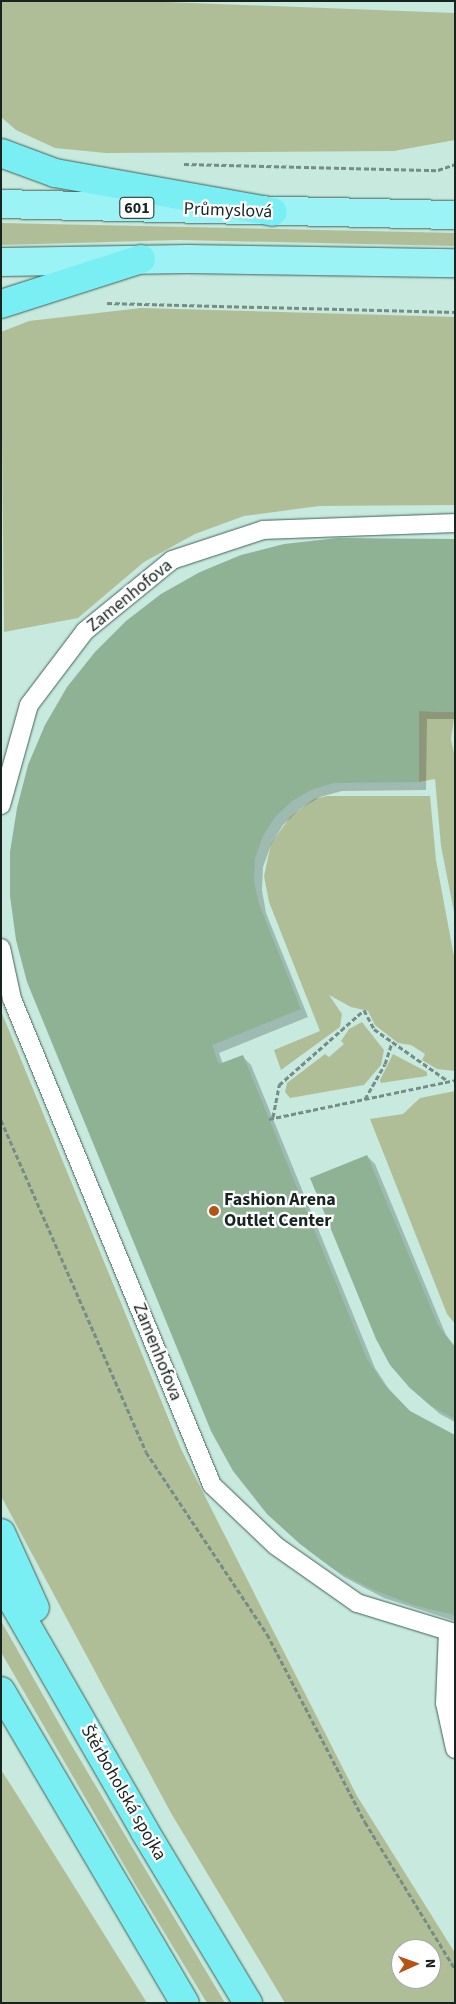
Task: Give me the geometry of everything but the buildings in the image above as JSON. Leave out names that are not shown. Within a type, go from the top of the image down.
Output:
[{"type":"highway","points":[[1,153],[55,173],[273,212]]},
{"type":"highway","points":[[1,304],[141,259]]},
{"type":"highway","points":[[1,1533],[101,1758]]},
{"type":"highway","name":"Štěrboholská spojka","points":[[1,1581],[101,1758],[248,2003]]},
{"type":"highway","points":[[1,1691],[185,2003]]},
{"type":"main road","name":"Průmyslová","points":[[1,204],[455,215]]},
{"type":"main road","points":[[1,262],[141,259],[455,263]]},
{"type":"lane","name":"Zamenhofova","points":[[1,805],[29,705],[85,631],[172,560],[263,530],[455,523]]},
{"type":"lane","name":"Zamenhofova","points":[[1,948],[12,999],[212,1485],[276,1546],[357,1603],[451,1633]]},
{"type":"lane","points":[[451,1633],[445,1703],[455,1749]]},
{"type":"path","points":[[178,164],[438,170],[455,164]]},
{"type":"path","points":[[104,303],[455,312]]},
{"type":"path","points":[[448,1082],[374,1029],[364,1010],[279,1085],[271,1118],[448,1082],[455,1080]]},
{"type":"path","points":[[365,1099],[385,1064],[392,1042]]},
{"type":"path","points":[[1,1120],[146,1452],[267,1634],[365,1822],[455,1969]]},
{"type":"green space","points":[[1,1],[139,1],[455,13],[455,140],[394,151],[106,153],[55,148],[16,130],[1,117]]},
{"type":"green space","points":[[1,223],[455,233],[455,246],[180,240],[1,245]]},
{"type":"green space","points":[[141,308],[455,317],[455,505],[319,506],[244,516],[195,534],[144,562],[78,618],[4,632],[1,332],[29,321]]},
{"type":"green space","points":[[419,711],[455,712],[451,739],[455,758],[455,917],[441,846],[435,779],[419,782]]},
{"type":"green space","points":[[327,796],[430,796],[436,860],[455,962],[455,1071],[437,1069],[422,1060],[425,1054],[411,1045],[398,1043],[375,1025],[368,1011],[351,1007],[329,995],[342,1014],[340,1027],[281,1070],[274,1050],[320,1031],[269,902],[264,876],[271,844],[290,817],[314,799]]},
{"type":"green space","points":[[1,1011],[181,1449],[357,1796],[455,1953],[455,2003],[285,2003],[171,1813],[1,1496]]},
{"type":"green space","points":[[362,1022],[384,1050],[381,1065],[364,1085],[290,1098],[285,1092],[287,1083],[325,1054],[329,1057],[344,1044],[341,1041],[349,1029]]},
{"type":"green space","points":[[393,1054],[427,1072],[427,1076],[381,1083],[380,1080]]},
{"type":"green space","points":[[455,1091],[455,1324],[447,1314],[370,1119],[403,1114],[420,1098]]},
{"type":"green space","points":[[1,1621],[69,1741],[225,2003],[207,2003],[135,1884],[1,1652]]},
{"type":"green space","points":[[1,1770],[9,1782],[147,2003],[1,2003]]},
{"type":"place","name":"Fashion Arena Outlet Center","points":[[214,1211]]}]
